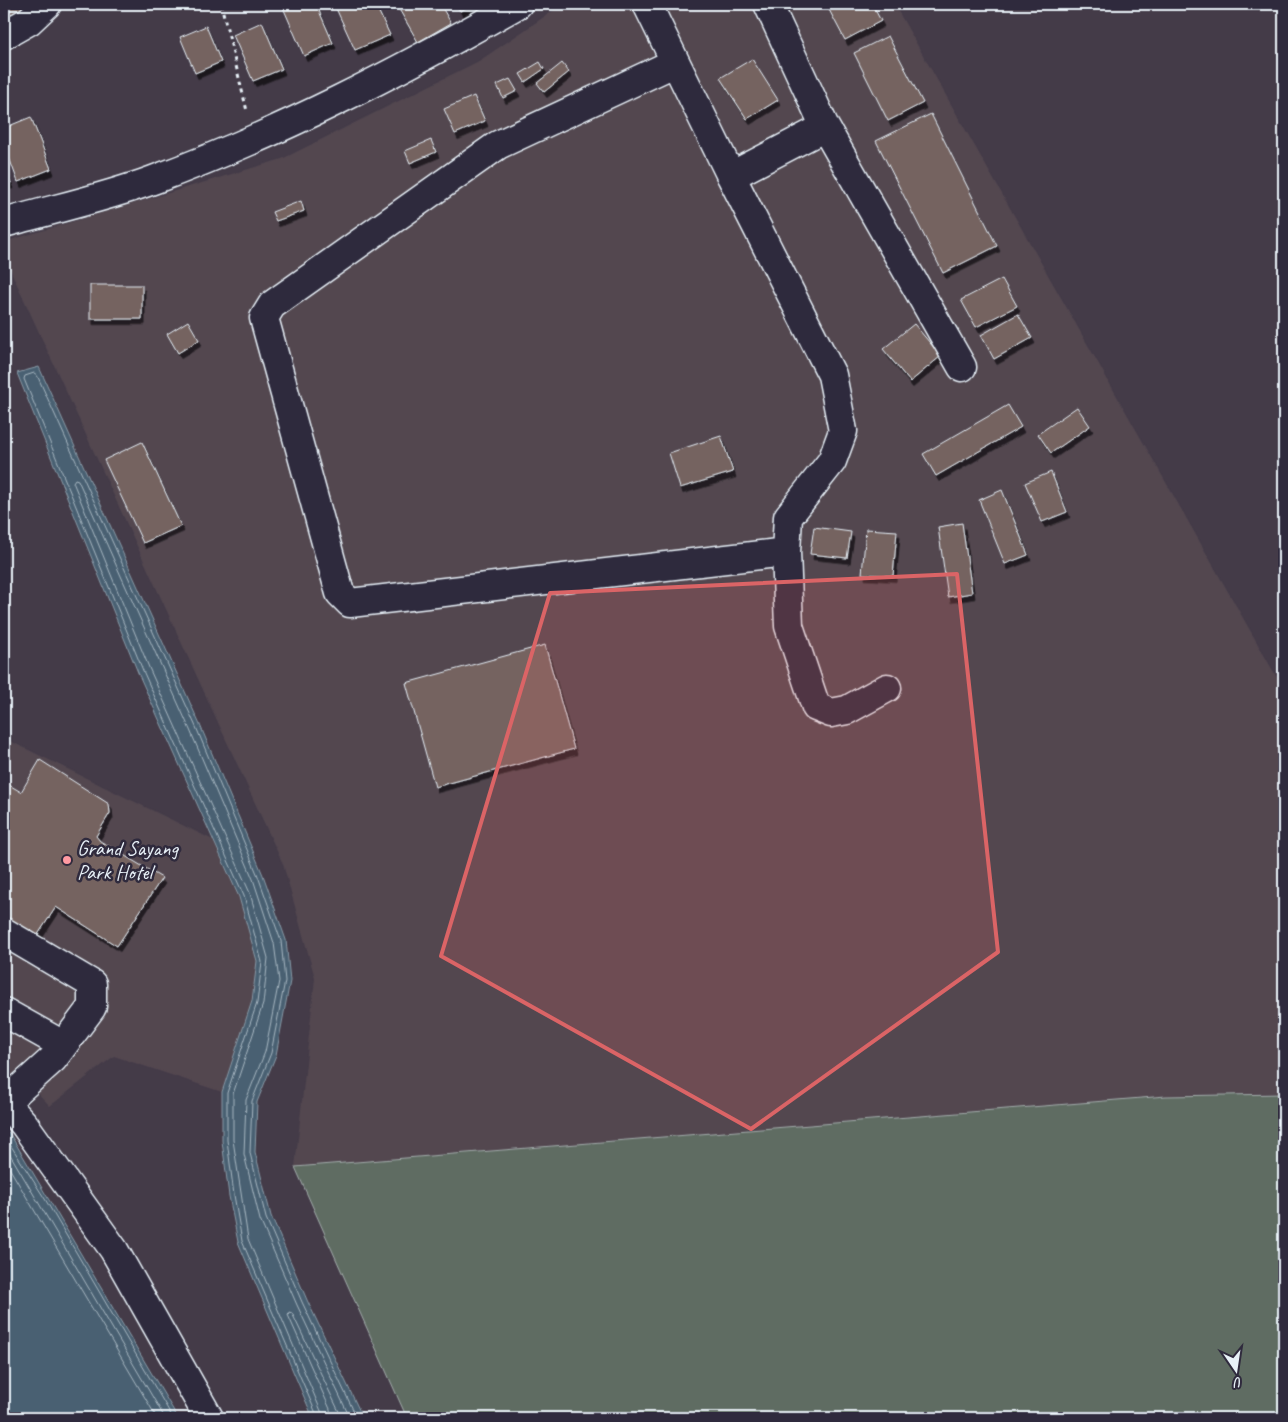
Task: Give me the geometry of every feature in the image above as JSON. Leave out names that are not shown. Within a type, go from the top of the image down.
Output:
[{"type":"street","points":[[4,34],[29,21],[47,4]]},
{"type":"street","points":[[4,223],[151,181],[264,136],[416,62],[518,4]]},
{"type":"street","points":[[647,4],[674,63],[832,375],[843,431],[832,461],[788,517],[786,552],[789,626],[816,707],[831,713],[847,710],[887,688]]},
{"type":"street","points":[[768,4],[825,126],[962,367]]},
{"type":"street","points":[[674,63],[498,145],[272,305],[264,318],[340,593],[350,603],[786,552]]},
{"type":"street","points":[[731,176],[825,126]]},
{"type":"street","points":[[4,932],[92,984],[92,1007],[64,1045],[53,1059],[4,1102],[24,1124],[114,1250],[208,1418]]},
{"type":"street","points":[[4,1012],[64,1045]]},
{"type":"path","points":[[222,4],[245,108],[264,136]]},
{"type":"highlighted area","points":[[957,574],[998,952],[751,1129],[441,956],[550,593]]},
{"type":"shaded area","points":[[563,4],[894,4],[1284,690],[1284,1094],[1166,1096],[295,1167],[315,978],[283,864],[4,256],[4,242],[282,159],[479,61]]},
{"type":"shaded area","points":[[4,738],[213,840],[239,897],[257,961],[252,1001],[222,1092],[114,1056],[50,1106],[29,1084],[4,1070]]},
{"type":"green space","points":[[1284,1094],[1284,1418],[407,1418],[295,1167],[1166,1096]]},
{"type":"water","points":[[39,367],[200,725],[263,875],[286,940],[290,981],[276,1055],[257,1102],[255,1152],[271,1216],[307,1300],[363,1418],[313,1418],[238,1242],[229,1196],[222,1141],[222,1092],[252,1001],[257,961],[239,897],[139,675],[17,373]]},
{"type":"water","points":[[4,1128],[10,1134],[178,1418],[4,1418]]},
{"type":"building","points":[[4,4],[28,4],[4,28]]},
{"type":"building","points":[[316,4],[333,43],[304,56],[282,5]]},
{"type":"building","points":[[334,4],[375,4],[390,35],[355,50]]},
{"type":"building","points":[[396,4],[440,4],[451,23],[418,42]]},
{"type":"building","points":[[456,4],[473,4],[460,11]]},
{"type":"building","points":[[826,4],[872,4],[881,21],[845,40]]},
{"type":"building","points":[[262,22],[282,69],[253,81],[233,35]]},
{"type":"building","points":[[206,26],[221,62],[195,73],[180,37]]},
{"type":"building","points":[[888,36],[923,103],[888,121],[854,53]]},
{"type":"building","points":[[752,59],[778,100],[747,119],[720,78]]},
{"type":"building","points":[[540,62],[544,69],[525,82],[520,74]]},
{"type":"building","points":[[562,63],[569,72],[544,92],[537,83]]},
{"type":"building","points":[[510,79],[517,91],[503,98],[497,85]]},
{"type":"building","points":[[474,96],[485,121],[455,134],[444,109]]},
{"type":"building","points":[[931,114],[997,246],[943,273],[876,141]]},
{"type":"building","points":[[31,117],[51,169],[18,182],[4,144],[4,128]]},
{"type":"building","points":[[431,140],[436,152],[410,163],[405,151]]},
{"type":"building","points":[[4,167],[11,183],[4,184]]},
{"type":"building","points":[[301,201],[304,211],[276,221],[272,212]]},
{"type":"building","points":[[1002,279],[1017,306],[976,327],[961,300]]},
{"type":"building","points":[[90,285],[142,285],[142,319],[90,319]]},
{"type":"building","points":[[1018,314],[1032,338],[994,359],[981,335]]},
{"type":"building","points":[[188,321],[199,340],[178,353],[167,334]]},
{"type":"building","points":[[914,324],[941,356],[910,382],[883,349]]},
{"type":"building","points":[[1008,405],[1021,427],[936,476],[923,454]]},
{"type":"building","points":[[1077,407],[1090,426],[1051,453],[1038,434]]},
{"type":"building","points":[[721,436],[733,472],[680,488],[669,453]]},
{"type":"building","points":[[142,442],[181,526],[143,543],[104,460]]},
{"type":"building","points":[[1051,472],[1067,512],[1042,522],[1025,483]]},
{"type":"building","points":[[1002,490],[1028,555],[1005,564],[979,500]]},
{"type":"building","points":[[962,523],[972,593],[948,597],[938,527]]},
{"type":"building","points":[[814,527],[851,532],[847,558],[810,554]]},
{"type":"building","points":[[866,529],[897,531],[893,576],[862,574]]},
{"type":"building","points":[[545,645],[574,749],[435,787],[406,683]]},
{"type":"building","name":"Grand Sayang Park Hotel","points":[[40,760],[109,804],[110,813],[96,836],[100,841],[162,878],[117,946],[56,907],[35,939],[4,920],[4,782],[21,792]]},
{"type":"place","name":"Grand Sayang Park Hotel","points":[[67,860]]}]
